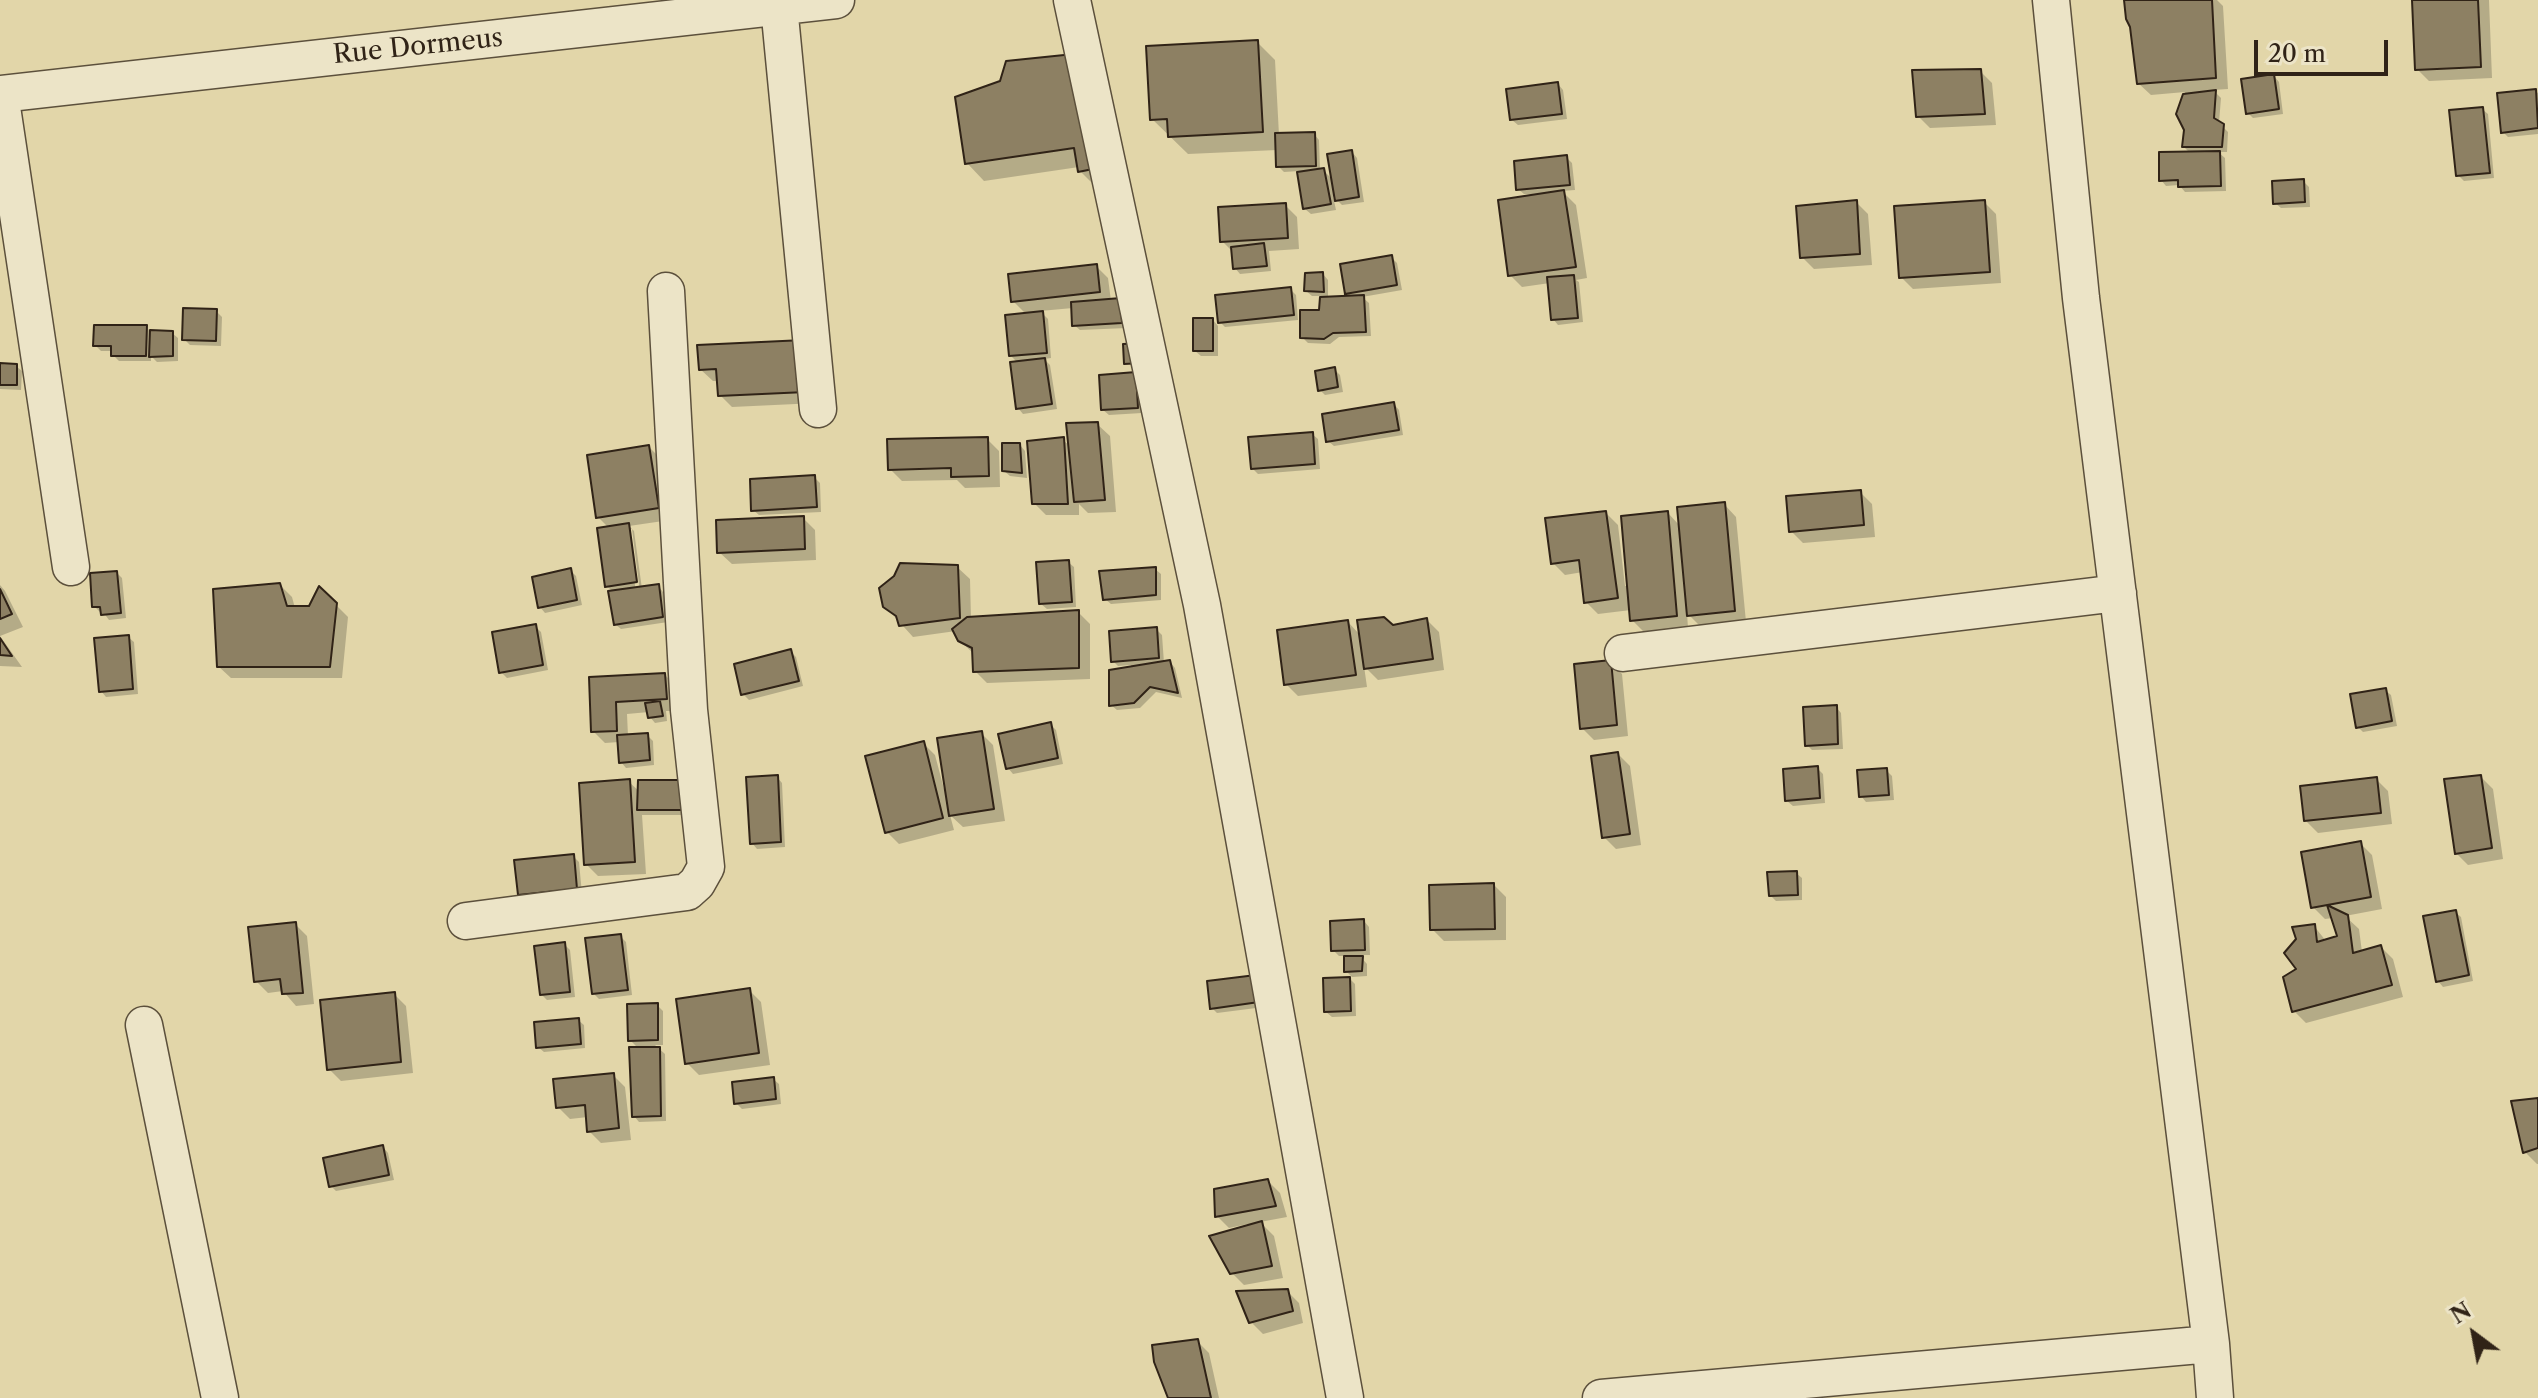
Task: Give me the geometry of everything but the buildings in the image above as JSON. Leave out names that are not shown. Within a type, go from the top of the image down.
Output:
[{"type":"street","name":"Rue Dormeus","points":[[0,94],[836,0]]},
{"type":"street","points":[[1072,0],[1202,605],[1345,1398]]},
{"type":"street","points":[[2051,0],[2081,298],[2211,1344],[2215,1398]]},
{"type":"street","points":[[779,6],[818,409]]},
{"type":"street","points":[[0,94],[71,567]]},
{"type":"street","points":[[466,921],[687,892],[697,883],[706,867],[689,710],[666,291]]},
{"type":"street","points":[[1623,653],[2118,593]]},
{"type":"street","points":[[144,1025],[220,1398]]},
{"type":"street","points":[[1601,1398],[2211,1344]]}]
